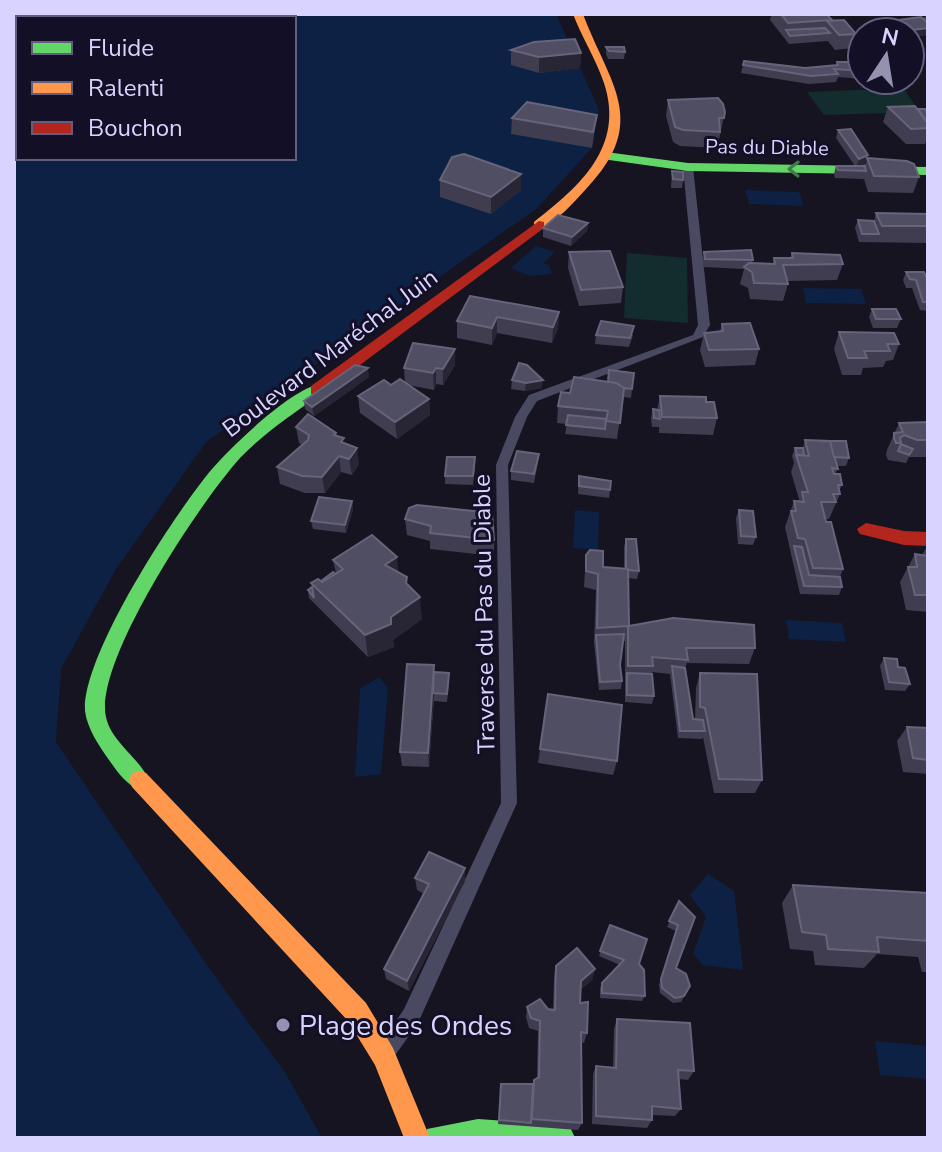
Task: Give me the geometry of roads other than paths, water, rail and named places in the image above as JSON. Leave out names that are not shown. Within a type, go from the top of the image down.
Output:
[{"type":"street","name":"Boulevard Maréchal Juin","points":[[417,1138],[383,1056],[358,1014],[307,954],[133,775],[106,738],[95,711],[101,676],[113,645],[157,569],[229,459],[259,431],[467,281],[582,187],[606,156],[616,131],[617,110],[607,71],[581,26],[578,14]]},
{"type":"street","name":"Pas du Diable","points":[[606,156],[688,167],[928,171]]},
{"type":"street","points":[[866,529],[904,538],[928,539]]},
{"type":"street","points":[[436,1138],[478,1132],[562,1138]]},
{"type":"lane","name":"Traverse du Pas du Diable","points":[[383,1056],[411,1016],[509,803],[502,465],[521,417],[533,398],[697,337],[704,325],[688,167]]},
{"type":"water","points":[[14,14],[556,14],[599,110],[592,148],[536,209],[206,442],[116,569],[61,669],[56,742],[209,968],[286,1074],[322,1138],[14,1138]]},
{"type":"water","points":[[745,190],[799,192],[804,206],[749,204]]},
{"type":"water","points":[[536,246],[555,252],[543,263],[549,265],[552,274],[530,276],[511,268]]},
{"type":"water","points":[[803,288],[861,289],[866,304],[806,303]]},
{"type":"water","points":[[575,510],[599,512],[598,550],[573,548]]},
{"type":"water","points":[[786,620],[842,623],[846,642],[789,639]]},
{"type":"water","points":[[379,677],[388,688],[381,774],[355,777],[360,689]]},
{"type":"water","points":[[708,874],[734,891],[743,970],[703,965],[693,954],[706,917],[690,895]]},
{"type":"water","points":[[875,1041],[928,1046],[928,1079],[880,1075]]},
{"type":"place","name":"Plage des Ondes","points":[[283,1025]]}]
